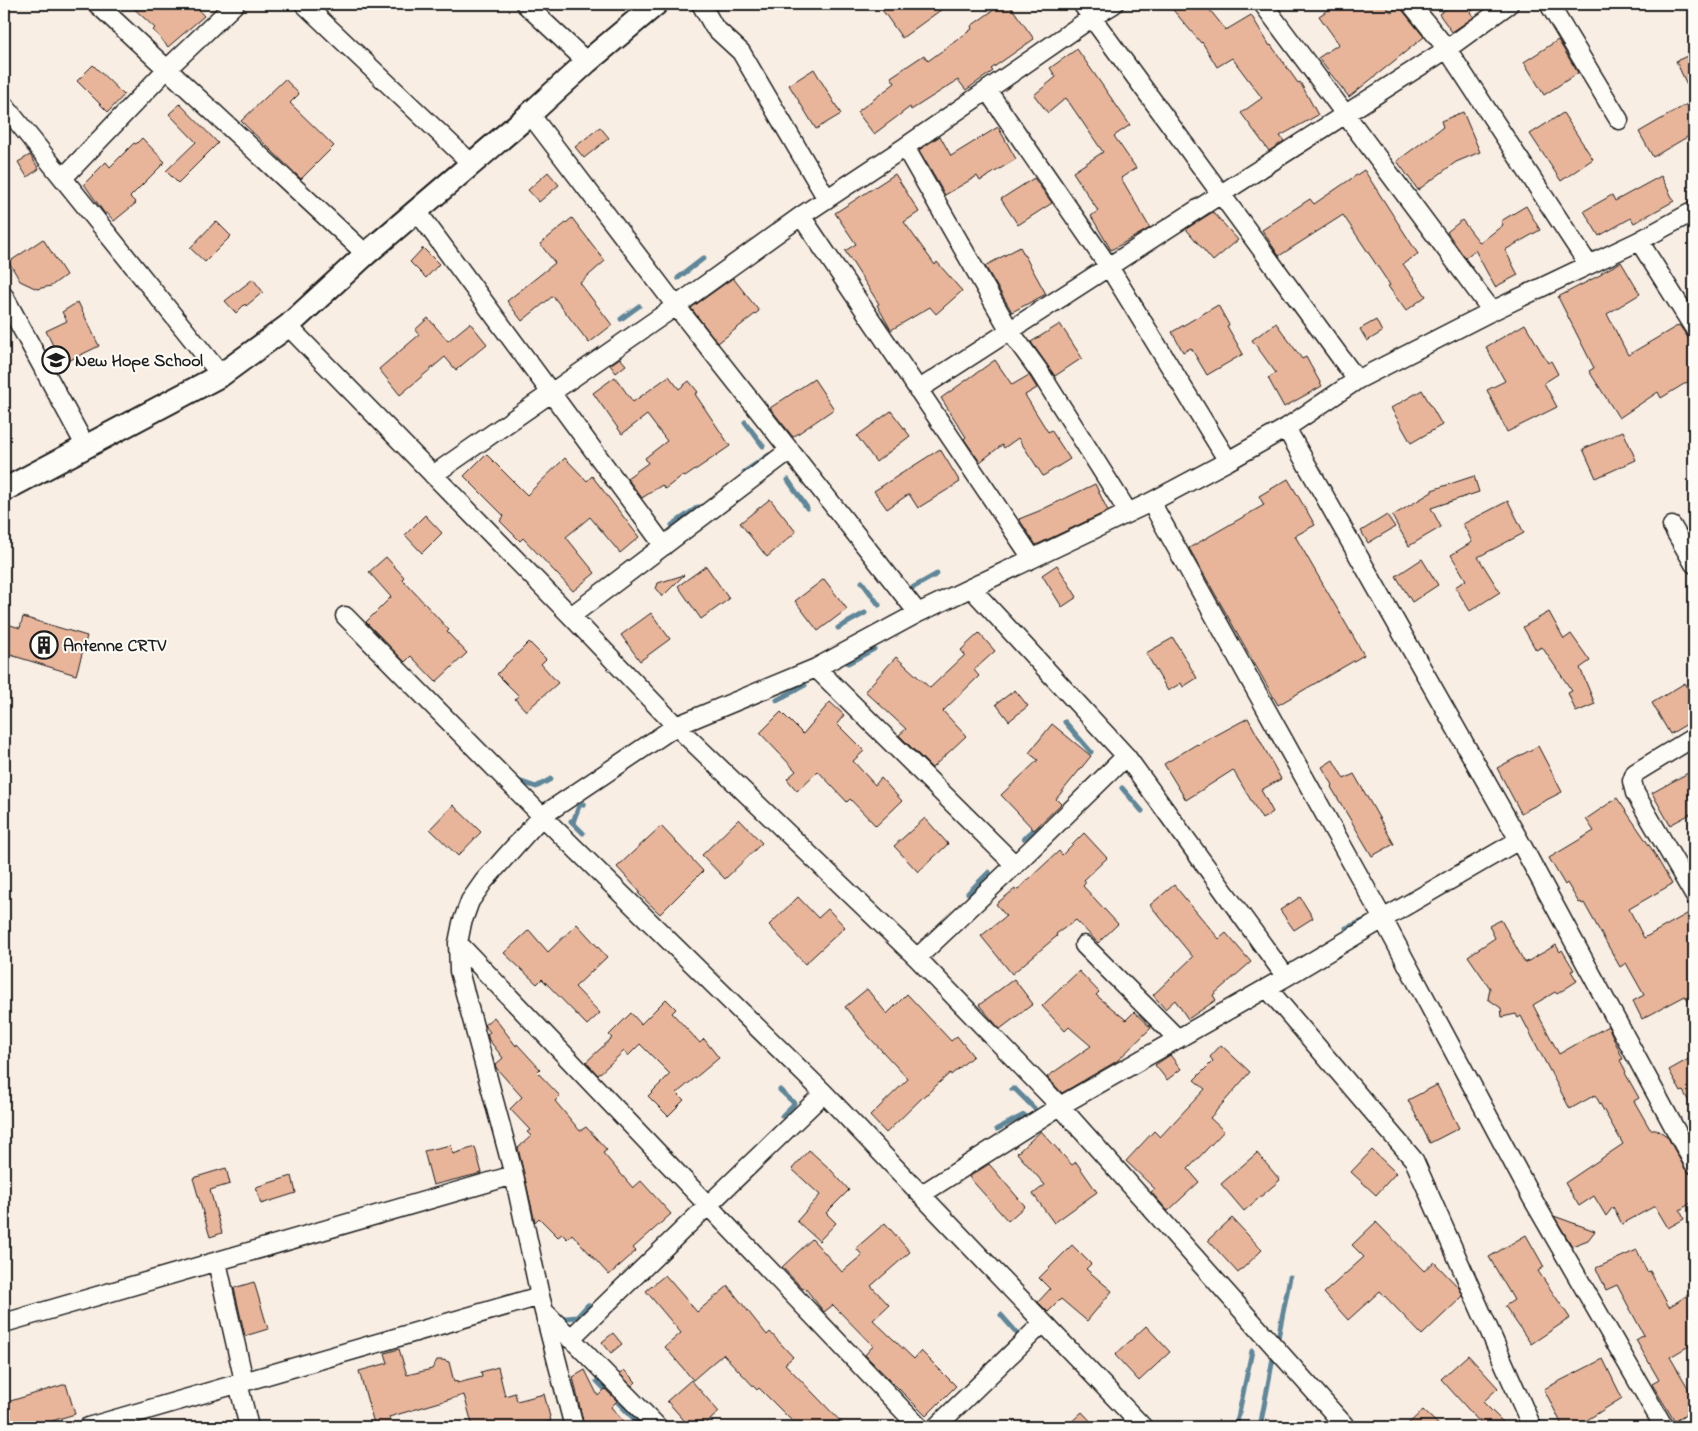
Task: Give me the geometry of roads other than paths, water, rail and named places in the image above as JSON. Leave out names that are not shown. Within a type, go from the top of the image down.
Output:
[{"type":"main road","points":[[4,490],[221,375],[288,326],[366,254],[656,4]]},
{"type":"street","points":[[96,4],[366,254]]},
{"type":"street","points":[[63,178],[167,69],[235,4]]},
{"type":"street","points":[[304,4],[472,164]]},
{"type":"street","points":[[525,4],[587,62]]},
{"type":"street","points":[[701,4],[714,27],[741,52],[827,199]]},
{"type":"street","points":[[433,475],[676,306],[801,216],[905,148],[987,90],[1087,11],[1114,4]]},
{"type":"street","points":[[1263,4],[1492,311]]},
{"type":"street","points":[[1411,4],[1447,50],[1588,264]]},
{"type":"street","points":[[918,390],[1447,50],[1509,4]]},
{"type":"street","points":[[1549,4],[1619,120]]},
{"type":"street","points":[[1087,11],[1357,380]]},
{"type":"street","points":[[987,90],[1109,267],[1228,461]]},
{"type":"street","points":[[4,105],[221,375]]},
{"type":"street","points":[[530,114],[676,306],[918,613]]},
{"type":"street","points":[[905,148],[1010,331],[1039,371],[1128,512]]},
{"type":"street","points":[[416,211],[664,546]]},
{"type":"street","points":[[574,1427],[542,1303],[514,1175],[459,971],[458,944],[462,923],[470,901],[484,881],[542,816],[676,726],[816,668],[918,613],[1150,502],[1286,428],[1357,380],[1492,311],[1639,241],[1694,211]]},
{"type":"street","points":[[801,216],[1032,558]]},
{"type":"street","points":[[1639,241],[1694,328]]},
{"type":"street","points":[[4,296],[86,447]]},
{"type":"street","points":[[288,326],[676,726],[917,958],[1060,1106],[1346,1427]]},
{"type":"street","points":[[1286,428],[1519,840],[1694,1164]]},
{"type":"street","points":[[571,616],[790,450]]},
{"type":"street","points":[[1150,502],[1383,918],[1532,1198],[1664,1427]]},
{"type":"street","points":[[1672,526],[1694,564]]},
{"type":"street","points":[[971,588],[1126,756],[1286,977]]},
{"type":"street","points":[[346,616],[542,816],[824,1092],[1143,1427]]},
{"type":"street","points":[[816,668],[1014,865]]},
{"type":"street","points":[[1694,737],[1634,773],[1632,781],[1635,793],[1694,895]]},
{"type":"street","points":[[917,958],[1126,756]]},
{"type":"street","points":[[922,1194],[1060,1106],[1286,977],[1383,918],[1519,840]]},
{"type":"street","points":[[458,944],[919,1427]]},
{"type":"street","points":[[1084,944],[1178,1039]]},
{"type":"street","points":[[1267,988],[1414,1160],[1532,1427]]},
{"type":"street","points":[[570,1339],[709,1206],[824,1092]]},
{"type":"street","points":[[4,1323],[514,1175]]},
{"type":"street","points":[[217,1262],[249,1427]]},
{"type":"street","points":[[542,1303],[570,1339],[658,1427]]},
{"type":"street","points":[[88,1427],[241,1382],[542,1303]]},
{"type":"street","points":[[936,1427],[1043,1323]]},
{"type":"street","points":[[1684,1427],[1694,1421]]},
{"type":"waterway","points":[[678,278],[704,258]]},
{"type":"waterway","points":[[621,319],[639,306]]},
{"type":"waterway","points":[[745,422],[763,446]]},
{"type":"waterway","points":[[744,472],[769,455]]},
{"type":"waterway","points":[[788,480],[807,508]]},
{"type":"waterway","points":[[672,525],[698,507]]},
{"type":"waterway","points":[[905,592],[937,574]]},
{"type":"waterway","points":[[862,582],[879,605]]},
{"type":"waterway","points":[[838,628],[865,613]]},
{"type":"waterway","points":[[848,663],[874,649]]},
{"type":"waterway","points":[[777,700],[805,685]]},
{"type":"waterway","points":[[1065,722],[1091,752]]},
{"type":"waterway","points":[[516,778],[519,781],[536,787],[551,779]]},
{"type":"waterway","points":[[1122,788],[1142,811]]},
{"type":"waterway","points":[[573,822],[579,806],[584,804]]},
{"type":"waterway","points":[[571,821],[583,833]]},
{"type":"waterway","points":[[1024,838],[1038,825]]},
{"type":"waterway","points":[[968,893],[989,872]]},
{"type":"waterway","points":[[1346,928],[1365,920]]},
{"type":"waterway","points":[[1062,1094],[1084,1081]]},
{"type":"waterway","points":[[1012,1089],[1015,1089],[1034,1108]]},
{"type":"waterway","points":[[780,1090],[794,1103]]},
{"type":"waterway","points":[[782,1116],[793,1105]]},
{"type":"waterway","points":[[997,1129],[1024,1115]]},
{"type":"waterway","points":[[1277,1343],[1290,1277]]},
{"type":"waterway","points":[[556,1319],[577,1317],[588,1305]]},
{"type":"waterway","points":[[1001,1315],[1017,1333]]},
{"type":"waterway","points":[[1236,1427],[1252,1351]]},
{"type":"waterway","points":[[1260,1427],[1274,1353]]},
{"type":"waterway","points":[[597,1381],[642,1427]]},
{"type":"place","name":"New Hope School","points":[[56,360]]},
{"type":"place","name":"Antenne CRTV","points":[[44,645]]}]
